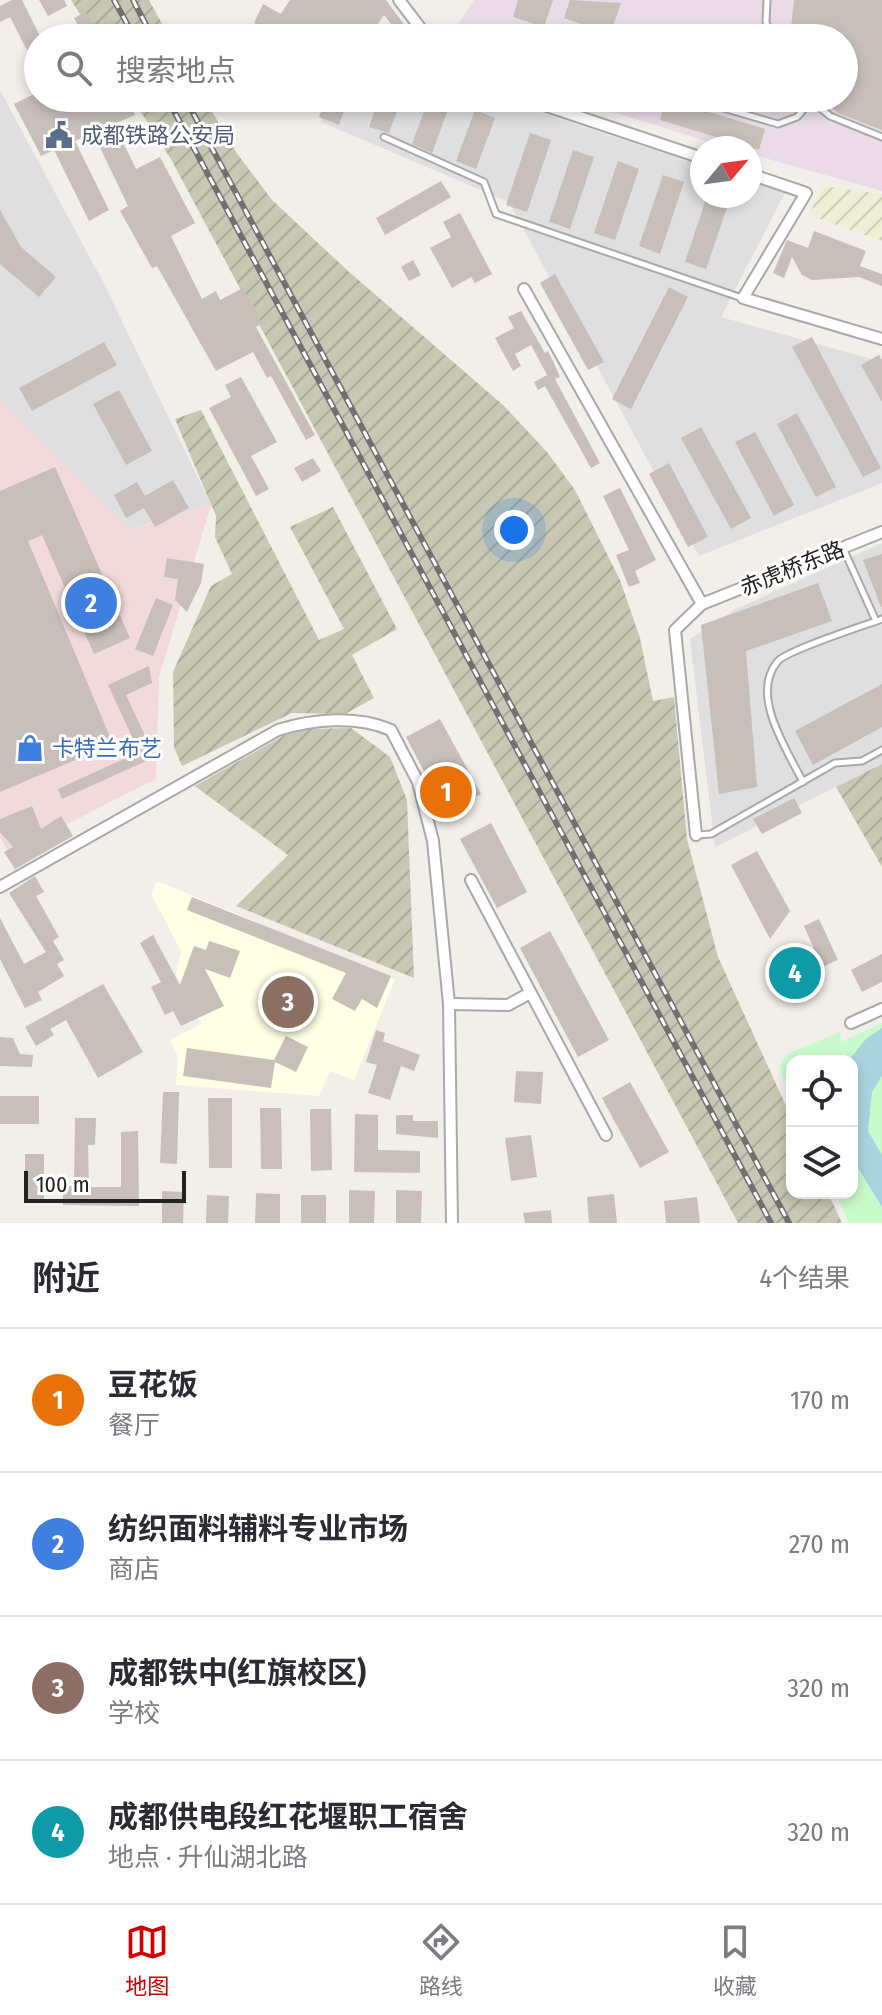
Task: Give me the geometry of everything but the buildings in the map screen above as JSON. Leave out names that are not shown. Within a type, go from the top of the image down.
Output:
[{"type":"street","points":[[399,0],[417,24]]},
{"type":"street","points":[[565,112],[690,154]]},
{"type":"street","points":[[762,178],[806,193],[743,298],[882,339]]},
{"type":"street","points":[[524,289],[702,604],[675,630],[696,835]]},
{"type":"street","name":"赤虎桥东路","points":[[702,604],[882,532]]},
{"type":"street","points":[[0,887],[278,730],[304,722],[379,724],[391,730],[418,782],[433,841],[449,1004],[452,1223]]},
{"type":"street","points":[[471,880],[606,1135]]},
{"type":"street","points":[[449,1004],[508,1005],[530,993]]},
{"type":"street","points":[[851,1023],[882,1009]]},
{"type":"lane","points":[[767,0],[770,24]]},
{"type":"lane","points":[[737,112],[778,124],[797,117],[801,112]]},
{"type":"lane","points":[[825,112],[882,137]]},
{"type":"lane","points":[[384,137],[484,182],[496,214],[743,298]]},
{"type":"lane","points":[[803,782],[773,723],[767,679],[780,659],[879,620],[843,548]]},
{"type":"lane","points":[[696,835],[711,834],[835,763],[862,761],[882,750]]},
{"type":"shaded area","points":[[71,0],[149,0],[162,24],[86,24]]},
{"type":"shaded area","points":[[474,0],[882,0],[882,191],[762,157],[762,136],[690,136],[612,112],[858,112],[858,24],[458,24]]},
{"type":"shaded area","points":[[0,90],[105,286],[211,505],[129,529],[0,400]]},
{"type":"shaded area","points":[[141,112],[212,112],[236,152],[272,200],[348,271],[503,405],[547,452],[575,490],[620,580],[640,638],[653,701],[674,697],[687,839],[718,957],[786,1106],[786,1199],[831,1199],[842,1223],[738,1223],[172,161]]},
{"type":"shaded area","points":[[325,112],[538,112],[690,162],[690,208],[762,208],[762,185],[785,193],[721,317],[882,362],[882,483],[699,556],[509,202],[321,122]]},
{"type":"shaded area","points":[[823,186],[882,194],[882,241],[809,215]]},
{"type":"shaded area","points":[[0,400],[129,529],[211,505],[159,677],[156,779],[10,853],[0,838]]},
{"type":"shaded area","points":[[201,410],[319,640],[344,629],[290,527],[333,507],[397,629],[352,655],[374,698],[345,714],[292,713],[182,766],[174,747],[173,672],[211,586],[232,574],[215,537],[216,516],[175,419]]},
{"type":"shaded area","points":[[882,543],[882,764],[715,847],[690,639],[734,610]]},
{"type":"shaded area","points":[[351,728],[390,757],[407,800],[414,978],[236,906],[288,855],[195,786],[283,736],[309,729]]},
{"type":"shaded area","points":[[882,764],[882,867],[836,787]]},
{"type":"shaded area","points":[[157,881],[395,979],[354,1080],[330,1071],[319,1096],[176,1085],[178,1056],[170,1040],[201,1024],[176,974],[181,951],[151,894]]},
{"type":"green space","points":[[882,1023],[882,1223],[849,1223],[839,1199],[858,1199],[858,1055],[786,1055],[840,1032],[841,1042]]},
{"type":"green space","points":[[786,1056],[786,1082],[779,1067]]},
{"type":"water","points":[[882,1028],[882,1076],[872,1092],[868,1131],[882,1155],[882,1207],[858,1168],[858,1055],[853,1055],[866,1039]]},
{"type":"railway","points":[[114,0],[127,24]]},
{"type":"railway","points":[[133,0],[146,24]]},
{"type":"railway","points":[[175,112],[771,1223]]},
{"type":"railway","points":[[193,112],[789,1223]]},
{"type":"place","name":"成都铁路公安局","points":[[59,135]]},
{"type":"place","name":"纺织面料辅料专业市场","points":[[91,603]]},
{"type":"place","name":"卡特兰布艺","points":[[30,748]]},
{"type":"place","name":"豆花饭","points":[[446,792]]},
{"type":"place","name":"成都供电段红花堰职工宿舍","points":[[795,973]]},
{"type":"place","name":"成都铁中(红旗校区)","points":[[288,1002]]}]
